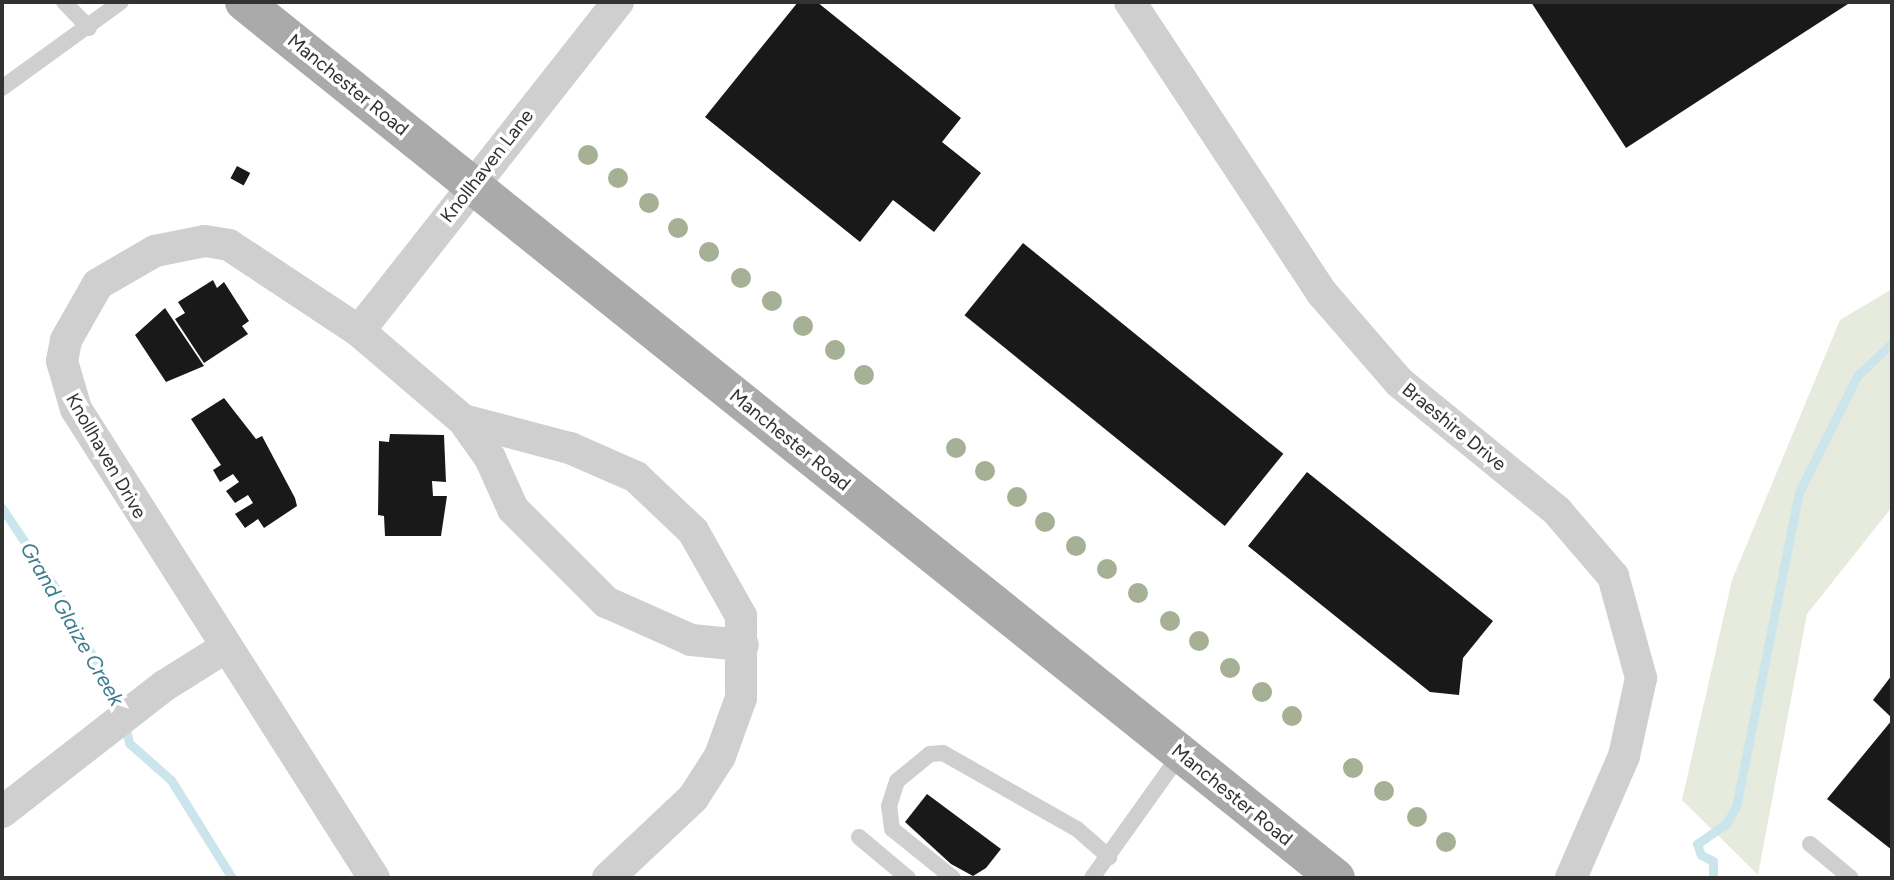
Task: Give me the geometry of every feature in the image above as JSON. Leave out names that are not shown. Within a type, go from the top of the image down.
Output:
[{"type":"main road","name":"Manchester Road","points":[[244,2],[1336,878]]},
{"type":"street","name":"Knollhaven Lane","points":[[359,331],[471,185],[618,2]]},
{"type":"street","name":"Braeshire Drive","points":[[1130,2],[1322,293],[1399,382],[1557,511],[1613,576],[1641,678],[1624,756],[1571,878]]},
{"type":"street","name":"Knollhaven Drive","points":[[373,878],[223,649],[76,409],[62,361],[73,319],[98,284],[155,251],[205,242],[229,246],[359,331],[463,420],[513,509],[606,602],[691,640],[743,645]]},
{"type":"street","name":"Knollhaven Drive","points":[[463,420],[570,447],[636,477],[692,531],[714,562],[741,616],[741,698],[720,756],[693,798],[608,878]]},
{"type":"street","points":[[4,807],[89,747],[164,686],[223,649]]},
{"type":"lane","points":[[64,2],[89,28]]},
{"type":"lane","points":[[2,88],[89,28],[121,2]]},
{"type":"lane","points":[[953,878],[892,829],[889,806],[906,768],[943,752],[1077,829],[1109,857]]},
{"type":"lane","points":[[1092,878],[1181,753]]},
{"type":"lane","points":[[859,837],[908,878]]},
{"type":"lane","points":[[1810,844],[1851,878]]},
{"type":"shaded area","points":[[1892,289],[1892,507],[1807,614],[1758,875],[1682,800],[1732,580],[1840,320]]},
{"type":"building","points":[[798,2],[817,2],[961,118],[942,142],[981,173],[934,232],[893,200],[860,242],[705,117]]},
{"type":"building","points":[[1531,2],[1851,2],[1626,148]]},
{"type":"building","points":[[237,166],[250,173],[244,185],[230,178]]},
{"type":"building","points":[[1023,243],[1283,454],[1225,526],[964,315]]},
{"type":"building","points":[[213,280],[217,288],[224,282],[249,321],[242,326],[248,334],[204,363],[175,319],[185,313],[178,302]]},
{"type":"building","points":[[165,308],[204,366],[166,382],[135,335]]},
{"type":"building","points":[[224,398],[256,439],[262,436],[295,498],[297,506],[264,528],[258,519],[245,528],[235,514],[253,503],[248,495],[235,503],[226,491],[239,482],[233,474],[220,482],[213,470],[221,465],[191,419]]},
{"type":"building","points":[[390,434],[444,435],[446,482],[432,481],[433,496],[447,496],[441,536],[385,536],[384,516],[378,515],[379,441],[389,442]]},
{"type":"building","points":[[1307,472],[1493,621],[1463,658],[1459,695],[1430,692],[1248,546]]},
{"type":"building","points":[[1892,675],[1892,718],[1873,700]]},
{"type":"building","points":[[1892,720],[1892,850],[1827,799]]},
{"type":"building","points":[[927,794],[1001,849],[986,868],[973,876],[951,864],[905,822]]},
{"type":"waterway","points":[[1713,878],[1713,861],[1701,855],[1697,844],[1726,824],[1736,807],[1799,492],[1857,376],[1892,343]]},
{"type":"waterway","name":"Grand Glaize Creek","points":[[2,508],[56,589],[122,710]]},
{"type":"waterway","name":"Grand Glaize Creek","points":[[125,724],[129,743],[171,780],[232,878]]}]
